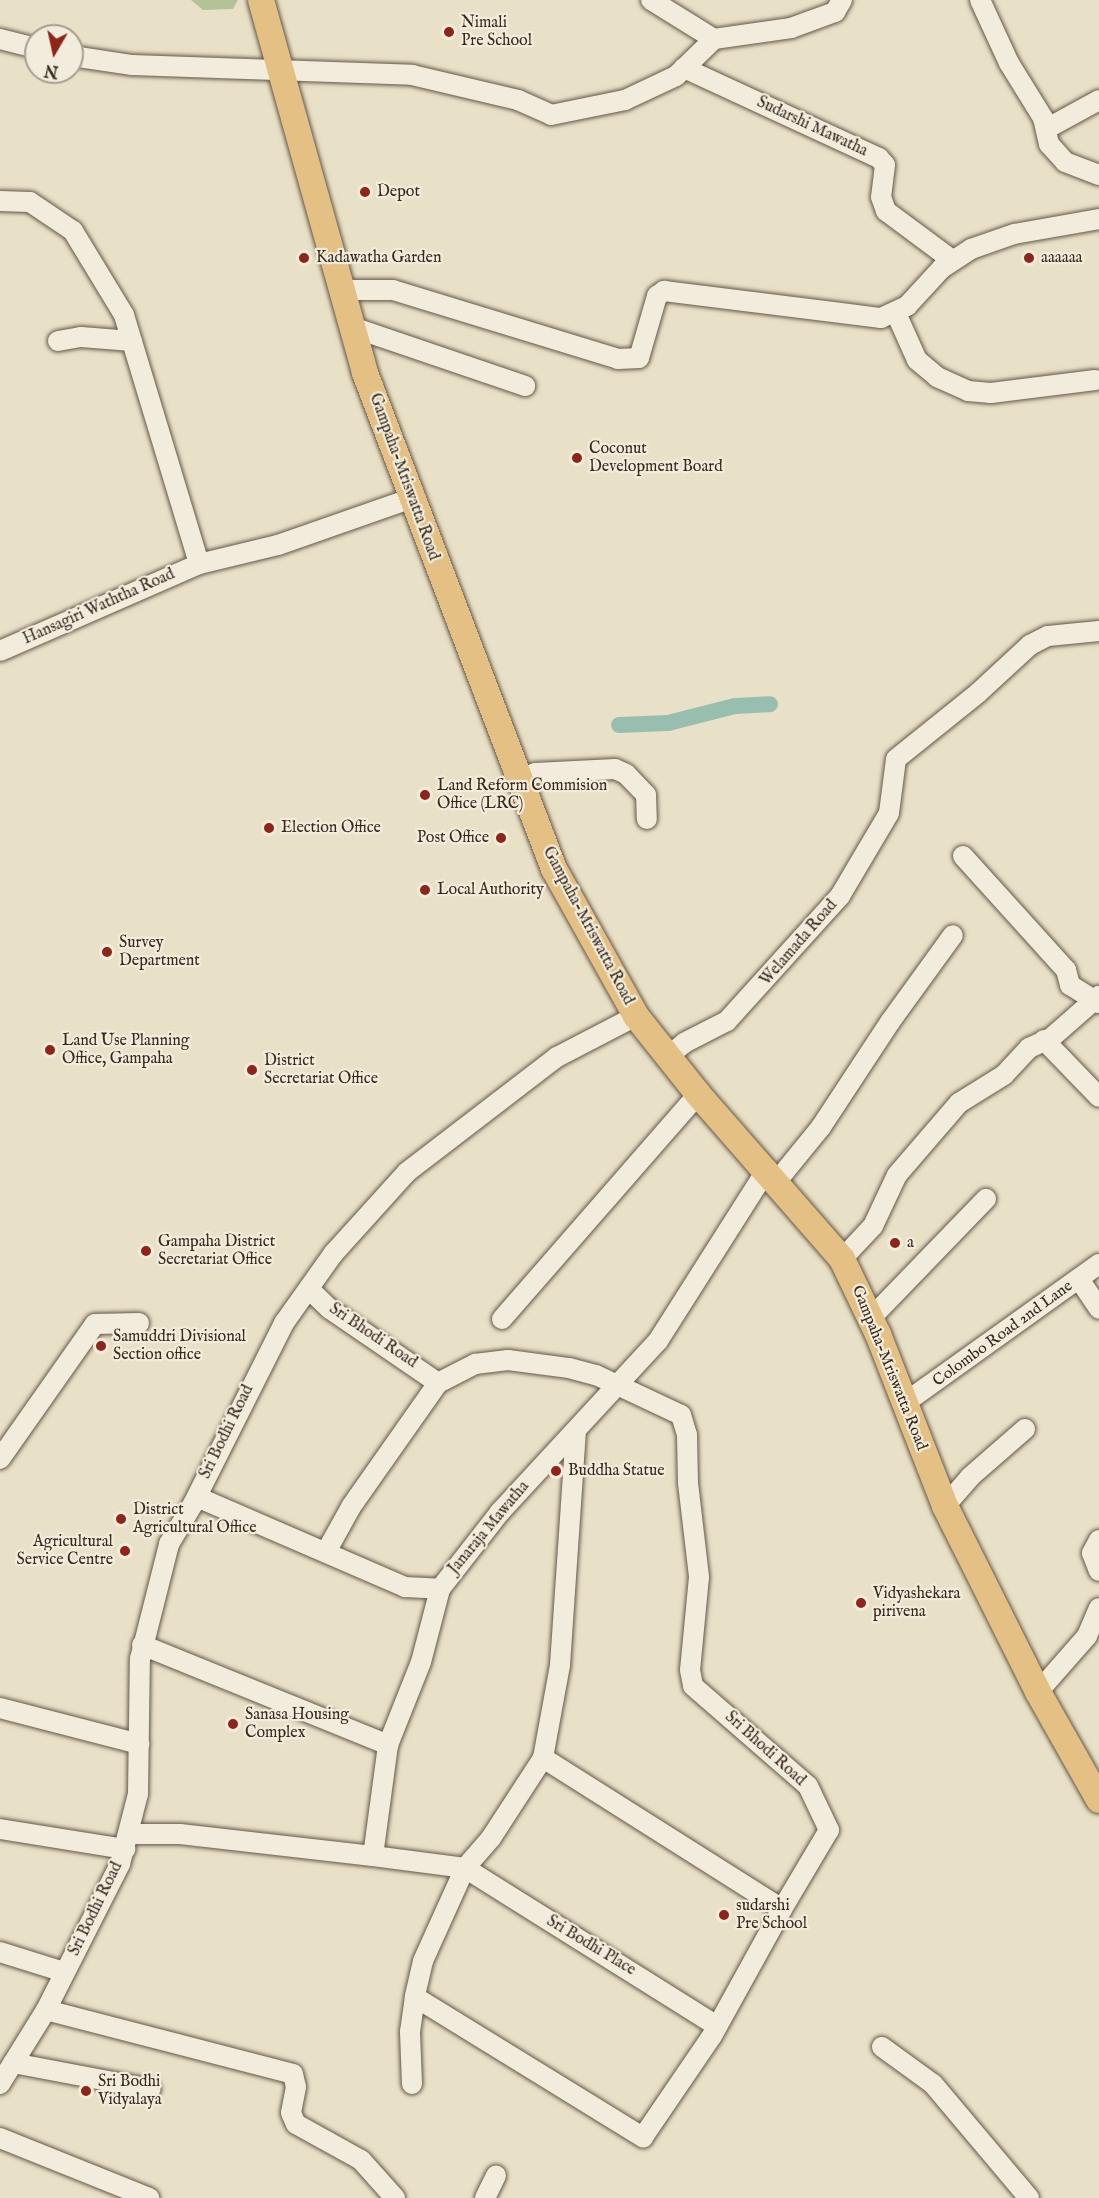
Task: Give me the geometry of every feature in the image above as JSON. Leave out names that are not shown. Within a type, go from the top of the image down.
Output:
[{"type":"main road","name":"Gampaha-Mriswatta Road","points":[[261,0],[352,327],[412,498],[518,780],[554,869],[636,1016],[698,1094],[772,1175],[842,1259],[906,1402],[945,1506],[1038,1692],[1099,1800]]},
{"type":"street","points":[[651,0],[714,39]]},
{"type":"street","points":[[84,58],[132,65],[411,75],[518,100],[551,115],[625,100],[684,68],[714,39],[791,28],[836,12],[843,0]]},
{"type":"street","points":[[983,1],[1009,63],[1043,118],[1049,144],[1065,162],[1099,175]]},
{"type":"street","points":[[0,39],[24,45]]},
{"type":"street","name":"Sudarshi Mawatha","points":[[684,68],[879,158],[885,165],[880,196],[886,211],[952,260]]},
{"type":"street","points":[[1046,129],[1099,100]]},
{"type":"street","points":[[0,201],[30,202],[73,231],[124,315],[199,564]]},
{"type":"street","points":[[342,290],[393,290],[618,359],[639,358],[657,296],[664,291],[863,318],[896,313],[952,260],[992,240],[1099,219]]},
{"type":"street","points":[[896,313],[917,360],[937,377],[968,391],[990,393],[1095,380]]},
{"type":"street","points":[[352,327],[525,386]]},
{"type":"street","points":[[58,341],[81,337],[132,341]]},
{"type":"street","name":"Hansagiri Waththa Road","points":[[0,651],[199,564],[278,545],[412,498]]},
{"type":"street","name":"Welamada Road","points":[[667,1057],[684,1043],[727,1021],[825,914],[880,834],[889,813],[896,759],[952,715],[1030,645],[1048,636],[1099,631]]},
{"type":"street","points":[[518,780],[535,773],[615,769],[626,774],[646,795],[647,819]]},
{"type":"street","points":[[842,1259],[873,1226],[897,1175],[959,1103],[1004,1075],[1029,1048],[1052,1038],[1097,1000],[1070,985],[1066,970],[1057,959],[963,856]]},
{"type":"street","name":"Janaraja Mawatha","points":[[373,1856],[388,1745],[421,1662],[440,1589],[500,1512],[620,1385],[658,1341],[772,1175],[821,1127],[953,935]]},
{"type":"street","name":"Sri Bodhi Road","points":[[0,2084],[46,2010],[64,1972],[90,1927],[127,1841],[138,1794],[142,1645],[169,1544],[196,1497],[252,1381],[284,1323],[309,1289],[407,1172],[557,1057],[636,1016]]},
{"type":"street","points":[[1044,1040],[1099,1098]]},
{"type":"street","points":[[502,1318],[698,1094]]},
{"type":"street","points":[[870,1319],[986,1199]]},
{"type":"street","name":"Colombo Road 2nd Lane","points":[[906,1402],[1099,1264]]},
{"type":"street","points":[[1079,1279],[1099,1309]]},
{"type":"street","name":"Sri Bhodi Road","points":[[309,1289],[330,1309],[438,1383]]},
{"type":"street","points":[[0,1459],[95,1324],[139,1323]]},
{"type":"street","name":"Sri Bhodi Road","points":[[326,1552],[351,1507],[438,1383],[475,1364],[508,1360],[568,1368],[620,1385],[681,1415],[687,1435],[699,1577],[690,1670],[693,1686],[808,1786],[829,1830],[782,1909]]},
{"type":"street","points":[[945,1506],[970,1478],[1025,1429]]},
{"type":"street","points":[[412,2084],[410,2032],[423,1961],[465,1868],[491,1838],[543,1758],[560,1665],[576,1431]]},
{"type":"street","points":[[196,1497],[405,1587],[440,1589]]},
{"type":"street","points":[[1099,1540],[1092,1553],[1099,1571]]},
{"type":"street","points":[[1038,1692],[1087,1636],[1099,1608]]},
{"type":"street","points":[[142,1645],[388,1745]]},
{"type":"street","points":[[0,1708],[139,1744]]},
{"type":"street","points":[[415,1997],[643,2137],[717,2026],[782,1909],[543,1758]]},
{"type":"street","points":[[0,1829],[127,1841],[180,1834],[465,1868]]},
{"type":"street","name":"Sri Bodhi Place","points":[[465,1868],[717,2026]]},
{"type":"street","points":[[0,1952],[64,1972]]},
{"type":"street","points":[[46,2010],[293,2074],[296,2087],[291,2113],[297,2124],[361,2160],[395,2198]]},
{"type":"street","points":[[882,2047],[933,2084],[1029,2198]]},
{"type":"street","points":[[13,2063],[150,2089]]},
{"type":"street","points":[[0,2138],[149,2198]]},
{"type":"street","points":[[485,2198],[496,2175]]},
{"type":"green space","points":[[191,0],[238,0],[233,9],[203,10]]},
{"type":"waterway","points":[[619,725],[668,723],[735,706],[770,704]]},
{"type":"place","name":"Nimali Pre School","points":[[449,32]]},
{"type":"place","name":"Depot","points":[[365,192]]},
{"type":"place","name":"Kadawatha Garden","points":[[304,258]]},
{"type":"place","name":"aaaaaa","points":[[1029,258]]},
{"type":"place","name":"Coconut Development Board","points":[[577,458]]},
{"type":"place","name":"Land Reform Commision Office (LRC)","points":[[425,795]]},
{"type":"place","name":"Election Office","points":[[269,828]]},
{"type":"place","name":"Post Office","points":[[501,838]]},
{"type":"place","name":"Local Authority","points":[[425,890]]},
{"type":"place","name":"Survey Department","points":[[107,952]]},
{"type":"place","name":"Land Use Planning Office, Gampaha","points":[[50,1050]]},
{"type":"place","name":"District Secretariat Office","points":[[252,1070]]},
{"type":"place","name":"a","points":[[895,1243]]},
{"type":"place","name":"Gampaha District Secretariat Office","points":[[146,1251]]},
{"type":"place","name":"Samuddri Divisional Section office","points":[[101,1346]]},
{"type":"place","name":"Buddha Statue","points":[[556,1471]]},
{"type":"place","name":"District Agricultural Office","points":[[121,1519]]},
{"type":"place","name":"Agricultural Service Centre","points":[[125,1551]]},
{"type":"place","name":"Vidyashekara pirivena","points":[[861,1603]]},
{"type":"place","name":"Sanasa Housing Complex","points":[[233,1724]]},
{"type":"place","name":"sudarshi Pre School","points":[[724,1915]]},
{"type":"place","name":"Sri Bodhi Vidyalaya","points":[[86,2091]]}]
